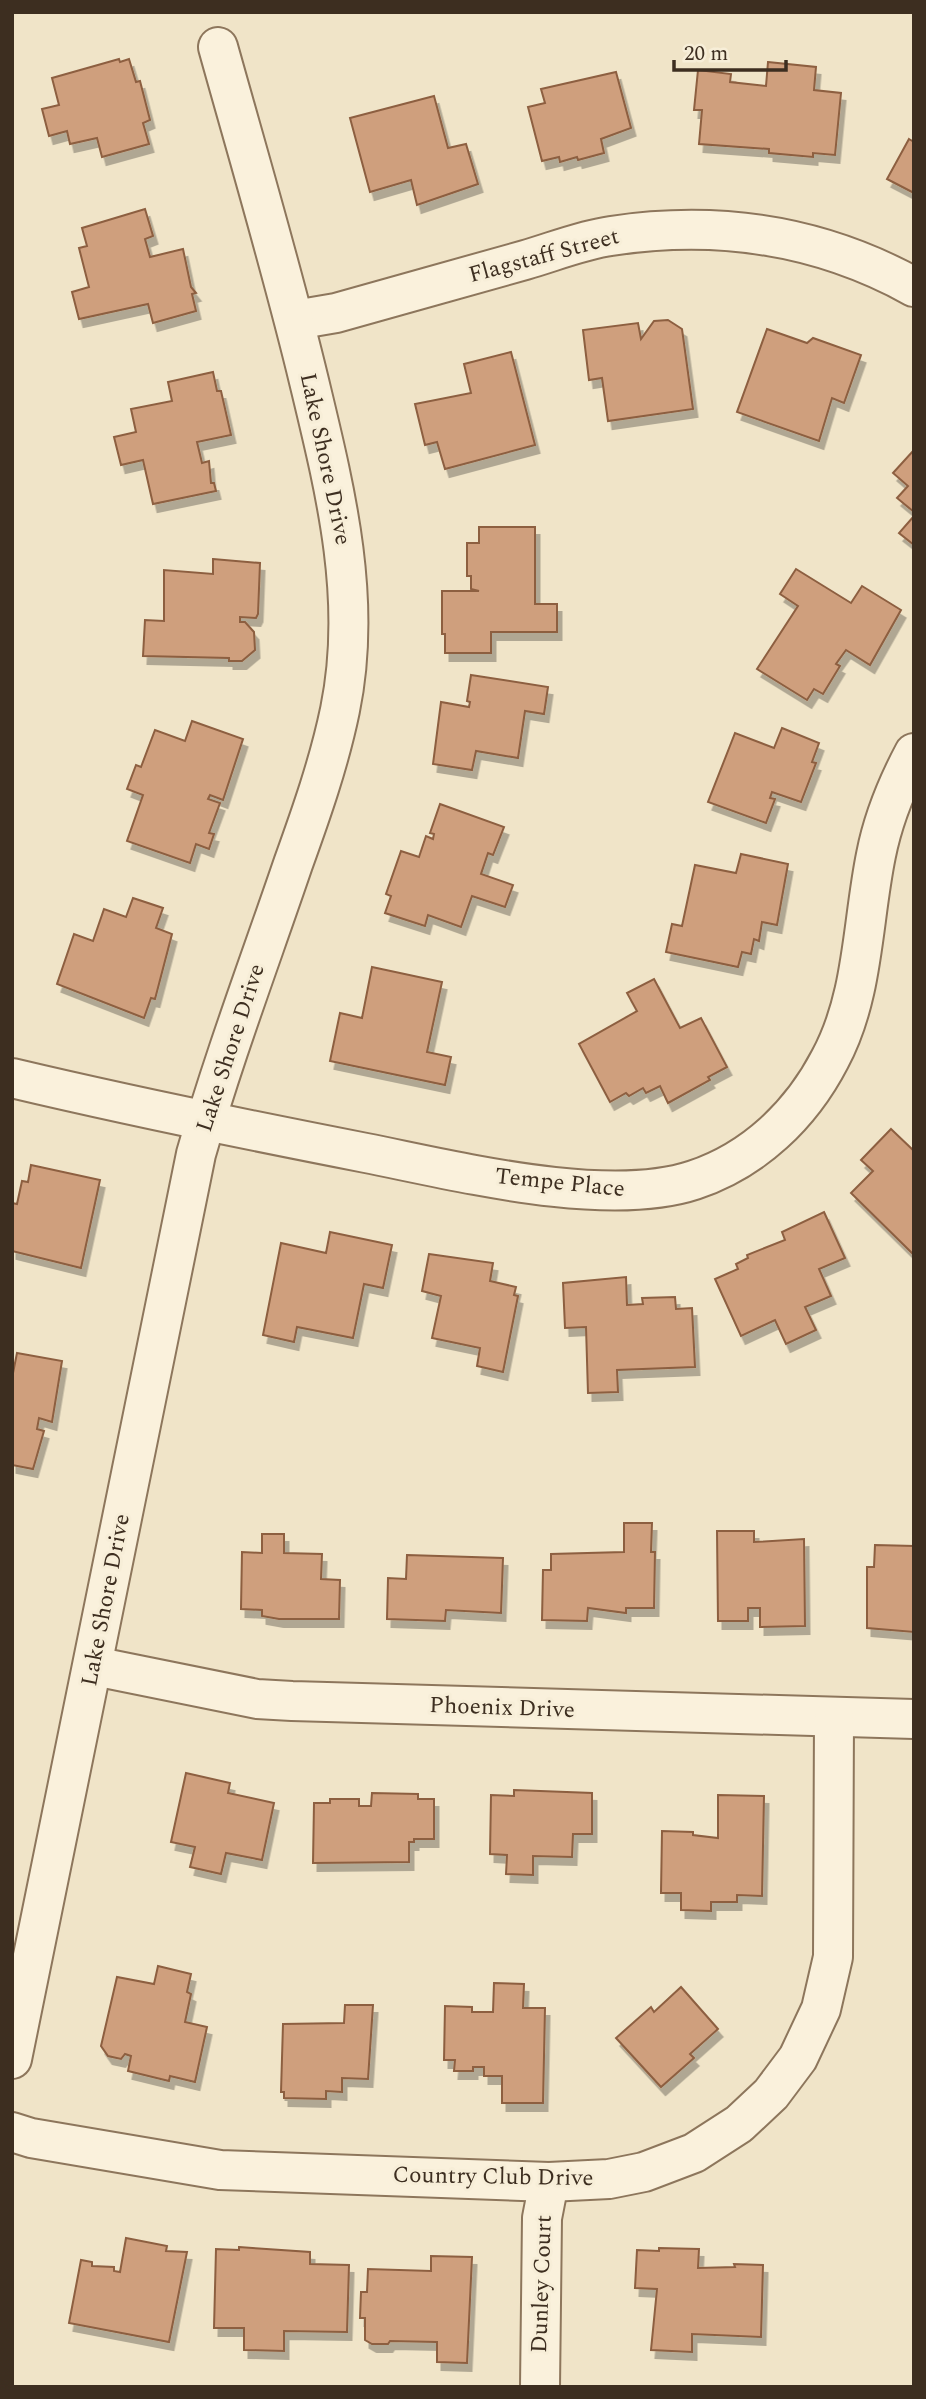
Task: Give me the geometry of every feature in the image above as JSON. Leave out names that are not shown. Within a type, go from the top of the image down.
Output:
[{"type":"street","name":"Lake Shore Drive","points":[[12,2059],[94,1666],[177,1245],[205,1122],[326,769],[341,708],[348,646],[348,573],[338,498],[295,320],[218,47]]},
{"type":"street","name":"Flagstaff Street","points":[[295,320],[336,313],[609,236],[677,230],[737,230],[802,241],[861,260],[914,287]]},
{"type":"street","name":"Tempe Place","points":[[12,1078],[205,1122],[446,1169],[571,1189],[633,1191],[693,1181],[748,1156],[794,1115],[830,1059],[856,996],[877,851],[898,784],[914,753]]},
{"type":"street","name":"Phoenix Drive","points":[[94,1666],[268,1700],[914,1719]]},
{"type":"street","name":"Country Club Drive","points":[[12,2132],[31,2138],[220,2170],[549,2182],[609,2179],[644,2172],[694,2153],[739,2124],[771,2094],[798,2058],[821,2009],[833,1957],[834,1717]]},
{"type":"street","name":"Dunley Court","points":[[540,2387],[542,2218],[549,2182]]},
{"type":"building","points":[[119,59],[120,62],[129,59],[136,82],[140,81],[150,120],[143,123],[149,144],[102,157],[97,138],[70,144],[67,131],[49,136],[42,109],[59,105],[52,78]]},
{"type":"building","points":[[768,62],[816,67],[814,90],[841,93],[835,155],[813,153],[813,157],[769,153],[769,149],[699,144],[702,110],[694,110],[698,70],[731,74],[730,82],[766,86]]},
{"type":"building","points":[[616,72],[631,128],[601,139],[604,153],[578,160],[577,157],[560,162],[559,157],[542,161],[528,107],[545,103],[541,89]]},
{"type":"building","points":[[434,96],[448,148],[466,144],[478,184],[417,205],[411,180],[370,192],[350,118]]},
{"type":"building","points":[[909,139],[914,142],[914,193],[887,179]]},
{"type":"building","points":[[145,209],[153,236],[145,239],[150,257],[183,249],[191,287],[196,293],[192,294],[196,311],[153,323],[148,304],[79,319],[72,292],[89,287],[79,248],[87,246],[82,228]]},
{"type":"building","points":[[668,320],[682,329],[693,409],[608,421],[602,378],[589,380],[583,330],[638,323],[641,339],[654,321]]},
{"type":"building","points":[[767,329],[807,343],[813,338],[861,355],[844,403],[832,398],[819,441],[737,412]]},
{"type":"building","points":[[511,352],[535,445],[445,469],[437,442],[425,445],[415,404],[471,393],[464,364]]},
{"type":"building","points":[[213,372],[217,391],[221,391],[231,435],[197,442],[202,463],[209,461],[211,483],[214,483],[216,491],[153,504],[143,460],[121,465],[114,437],[136,432],[131,409],[172,401],[168,382]]},
{"type":"building","points":[[913,451],[914,512],[897,498],[908,486],[893,473]]},
{"type":"building","points":[[914,516],[914,545],[899,533]]},
{"type":"building","points":[[479,527],[535,527],[535,604],[557,604],[557,632],[491,632],[491,653],[445,653],[442,591],[479,591],[471,589],[471,576],[467,576],[467,543],[479,543]]},
{"type":"building","points":[[213,559],[260,563],[258,614],[256,618],[240,617],[240,622],[245,622],[254,632],[255,650],[242,661],[229,661],[229,658],[143,656],[145,620],[164,621],[164,570],[213,574]]},
{"type":"building","points":[[796,569],[851,603],[862,586],[901,610],[870,665],[846,650],[836,664],[840,666],[823,694],[814,689],[807,700],[757,669],[798,606],[780,594]]},
{"type":"building","points":[[471,675],[548,687],[544,714],[525,711],[518,758],[476,751],[472,770],[433,764],[441,702],[469,707],[470,702],[467,701]]},
{"type":"building","points":[[192,721],[243,739],[223,800],[210,795],[208,799],[220,803],[209,833],[214,834],[209,849],[196,844],[190,863],[127,841],[143,795],[127,789],[136,765],[141,767],[155,730],[185,741]]},
{"type":"building","points":[[782,728],[819,743],[812,762],[816,763],[801,802],[772,792],[770,798],[775,799],[766,823],[708,802],[735,733],[774,748]]},
{"type":"building","points":[[440,804],[504,827],[493,855],[488,853],[481,874],[513,885],[505,907],[472,896],[461,927],[428,915],[425,926],[385,913],[391,896],[386,894],[401,851],[419,857],[426,836],[433,839],[434,834],[430,833]]},
{"type":"building","points":[[741,854],[788,864],[777,925],[762,922],[759,941],[754,939],[751,954],[742,952],[738,967],[666,952],[672,924],[682,926],[695,865],[736,873]]},
{"type":"building","points":[[133,898],[163,908],[156,928],[172,934],[155,999],[151,998],[144,1018],[57,984],[74,934],[93,941],[104,909],[126,917]]},
{"type":"building","points":[[372,967],[442,982],[427,1052],[451,1057],[445,1085],[330,1061],[340,1013],[362,1018]]},
{"type":"building","points":[[654,979],[680,1028],[701,1018],[727,1067],[708,1077],[710,1080],[668,1103],[660,1086],[646,1093],[643,1088],[629,1096],[626,1093],[610,1102],[579,1044],[637,1011],[627,993]]},
{"type":"building","points":[[891,1129],[914,1151],[914,1255],[851,1193],[873,1171],[861,1160]]},
{"type":"building","points":[[31,1165],[100,1180],[81,1268],[12,1251],[12,1203],[17,1204],[22,1181],[28,1182]]},
{"type":"building","points":[[824,1212],[845,1258],[819,1269],[831,1296],[805,1307],[816,1330],[786,1344],[775,1320],[741,1336],[715,1279],[738,1269],[736,1264],[748,1258],[747,1255],[785,1240],[782,1232]]},
{"type":"building","points":[[330,1232],[392,1245],[383,1288],[364,1284],[353,1338],[297,1327],[294,1342],[263,1335],[281,1243],[326,1253]]},
{"type":"building","points":[[429,1254],[493,1263],[490,1281],[516,1287],[514,1295],[518,1296],[503,1372],[477,1366],[480,1348],[432,1338],[441,1296],[422,1291]]},
{"type":"building","points":[[626,1277],[627,1305],[643,1304],[642,1298],[675,1297],[676,1309],[692,1308],[695,1367],[617,1370],[618,1392],[588,1393],[586,1327],[565,1328],[563,1283]]},
{"type":"building","points":[[17,1353],[62,1361],[52,1422],[39,1418],[37,1429],[44,1431],[33,1469],[12,1465],[12,1378]]},
{"type":"building","points":[[624,1523],[652,1523],[651,1552],[655,1552],[654,1608],[626,1608],[626,1613],[588,1608],[587,1621],[542,1620],[543,1570],[551,1570],[551,1554],[624,1552]]},
{"type":"building","points":[[717,1531],[754,1531],[754,1542],[804,1539],[805,1626],[760,1627],[760,1608],[748,1608],[748,1621],[718,1621]]},
{"type":"building","points":[[262,1534],[284,1534],[284,1553],[322,1554],[321,1579],[340,1580],[339,1619],[279,1619],[262,1616],[262,1610],[241,1609],[242,1552],[262,1553]]},
{"type":"building","points":[[875,1545],[914,1546],[914,1632],[867,1628],[867,1567],[874,1567]]},
{"type":"building","points":[[407,1555],[503,1558],[501,1613],[446,1610],[445,1621],[387,1619],[388,1578],[406,1579]]},
{"type":"building","points":[[186,1773],[230,1783],[228,1793],[274,1803],[262,1860],[226,1853],[221,1874],[190,1867],[195,1847],[171,1842]]},
{"type":"building","points":[[514,1790],[592,1793],[592,1834],[573,1834],[572,1857],[533,1856],[533,1875],[506,1874],[507,1855],[490,1854],[491,1795],[514,1796]]},
{"type":"building","points":[[372,1793],[418,1794],[418,1799],[434,1799],[434,1839],[414,1839],[414,1842],[409,1842],[409,1862],[313,1863],[314,1803],[330,1803],[330,1799],[359,1799],[359,1806],[371,1806]]},
{"type":"building","points":[[718,1795],[764,1796],[762,1896],[737,1895],[737,1902],[711,1902],[711,1911],[681,1910],[681,1893],[661,1893],[662,1831],[693,1832],[693,1835],[718,1838]]},
{"type":"building","points":[[158,1966],[191,1974],[187,1992],[191,1994],[185,2022],[207,2027],[195,2082],[170,2076],[169,2081],[128,2071],[131,2056],[125,2054],[121,2059],[108,2056],[101,2046],[117,1977],[154,1984]]},
{"type":"building","points":[[494,1983],[524,1984],[523,2008],[545,2008],[543,2103],[502,2103],[502,2076],[484,2076],[484,2067],[473,2067],[473,2071],[454,2071],[455,2060],[444,2060],[445,2006],[472,2007],[472,2012],[493,2012]]},
{"type":"building","points":[[681,1987],[718,2029],[690,2054],[694,2058],[661,2087],[616,2038],[651,2007],[654,2012]]},
{"type":"building","points":[[345,2005],[373,2005],[368,2079],[342,2078],[342,2092],[326,2091],[326,2099],[284,2098],[284,2092],[281,2092],[283,2024],[344,2023]]},
{"type":"building","points":[[126,2238],[167,2246],[166,2251],[187,2252],[169,2342],[69,2323],[81,2260],[92,2262],[92,2266],[114,2267],[114,2271],[120,2272]]},
{"type":"building","points":[[239,2247],[310,2252],[310,2264],[349,2265],[347,2332],[284,2331],[284,2351],[244,2350],[244,2328],[214,2328],[216,2249],[239,2250]]},
{"type":"building","points":[[659,2248],[699,2249],[698,2268],[735,2267],[734,2264],[763,2265],[761,2337],[692,2334],[692,2352],[651,2350],[657,2289],[635,2288],[637,2250],[659,2251]]},
{"type":"building","points":[[431,2256],[472,2257],[467,2363],[437,2362],[437,2342],[390,2341],[388,2344],[372,2344],[365,2340],[365,2318],[360,2318],[361,2292],[367,2292],[368,2269],[431,2271]]}]
